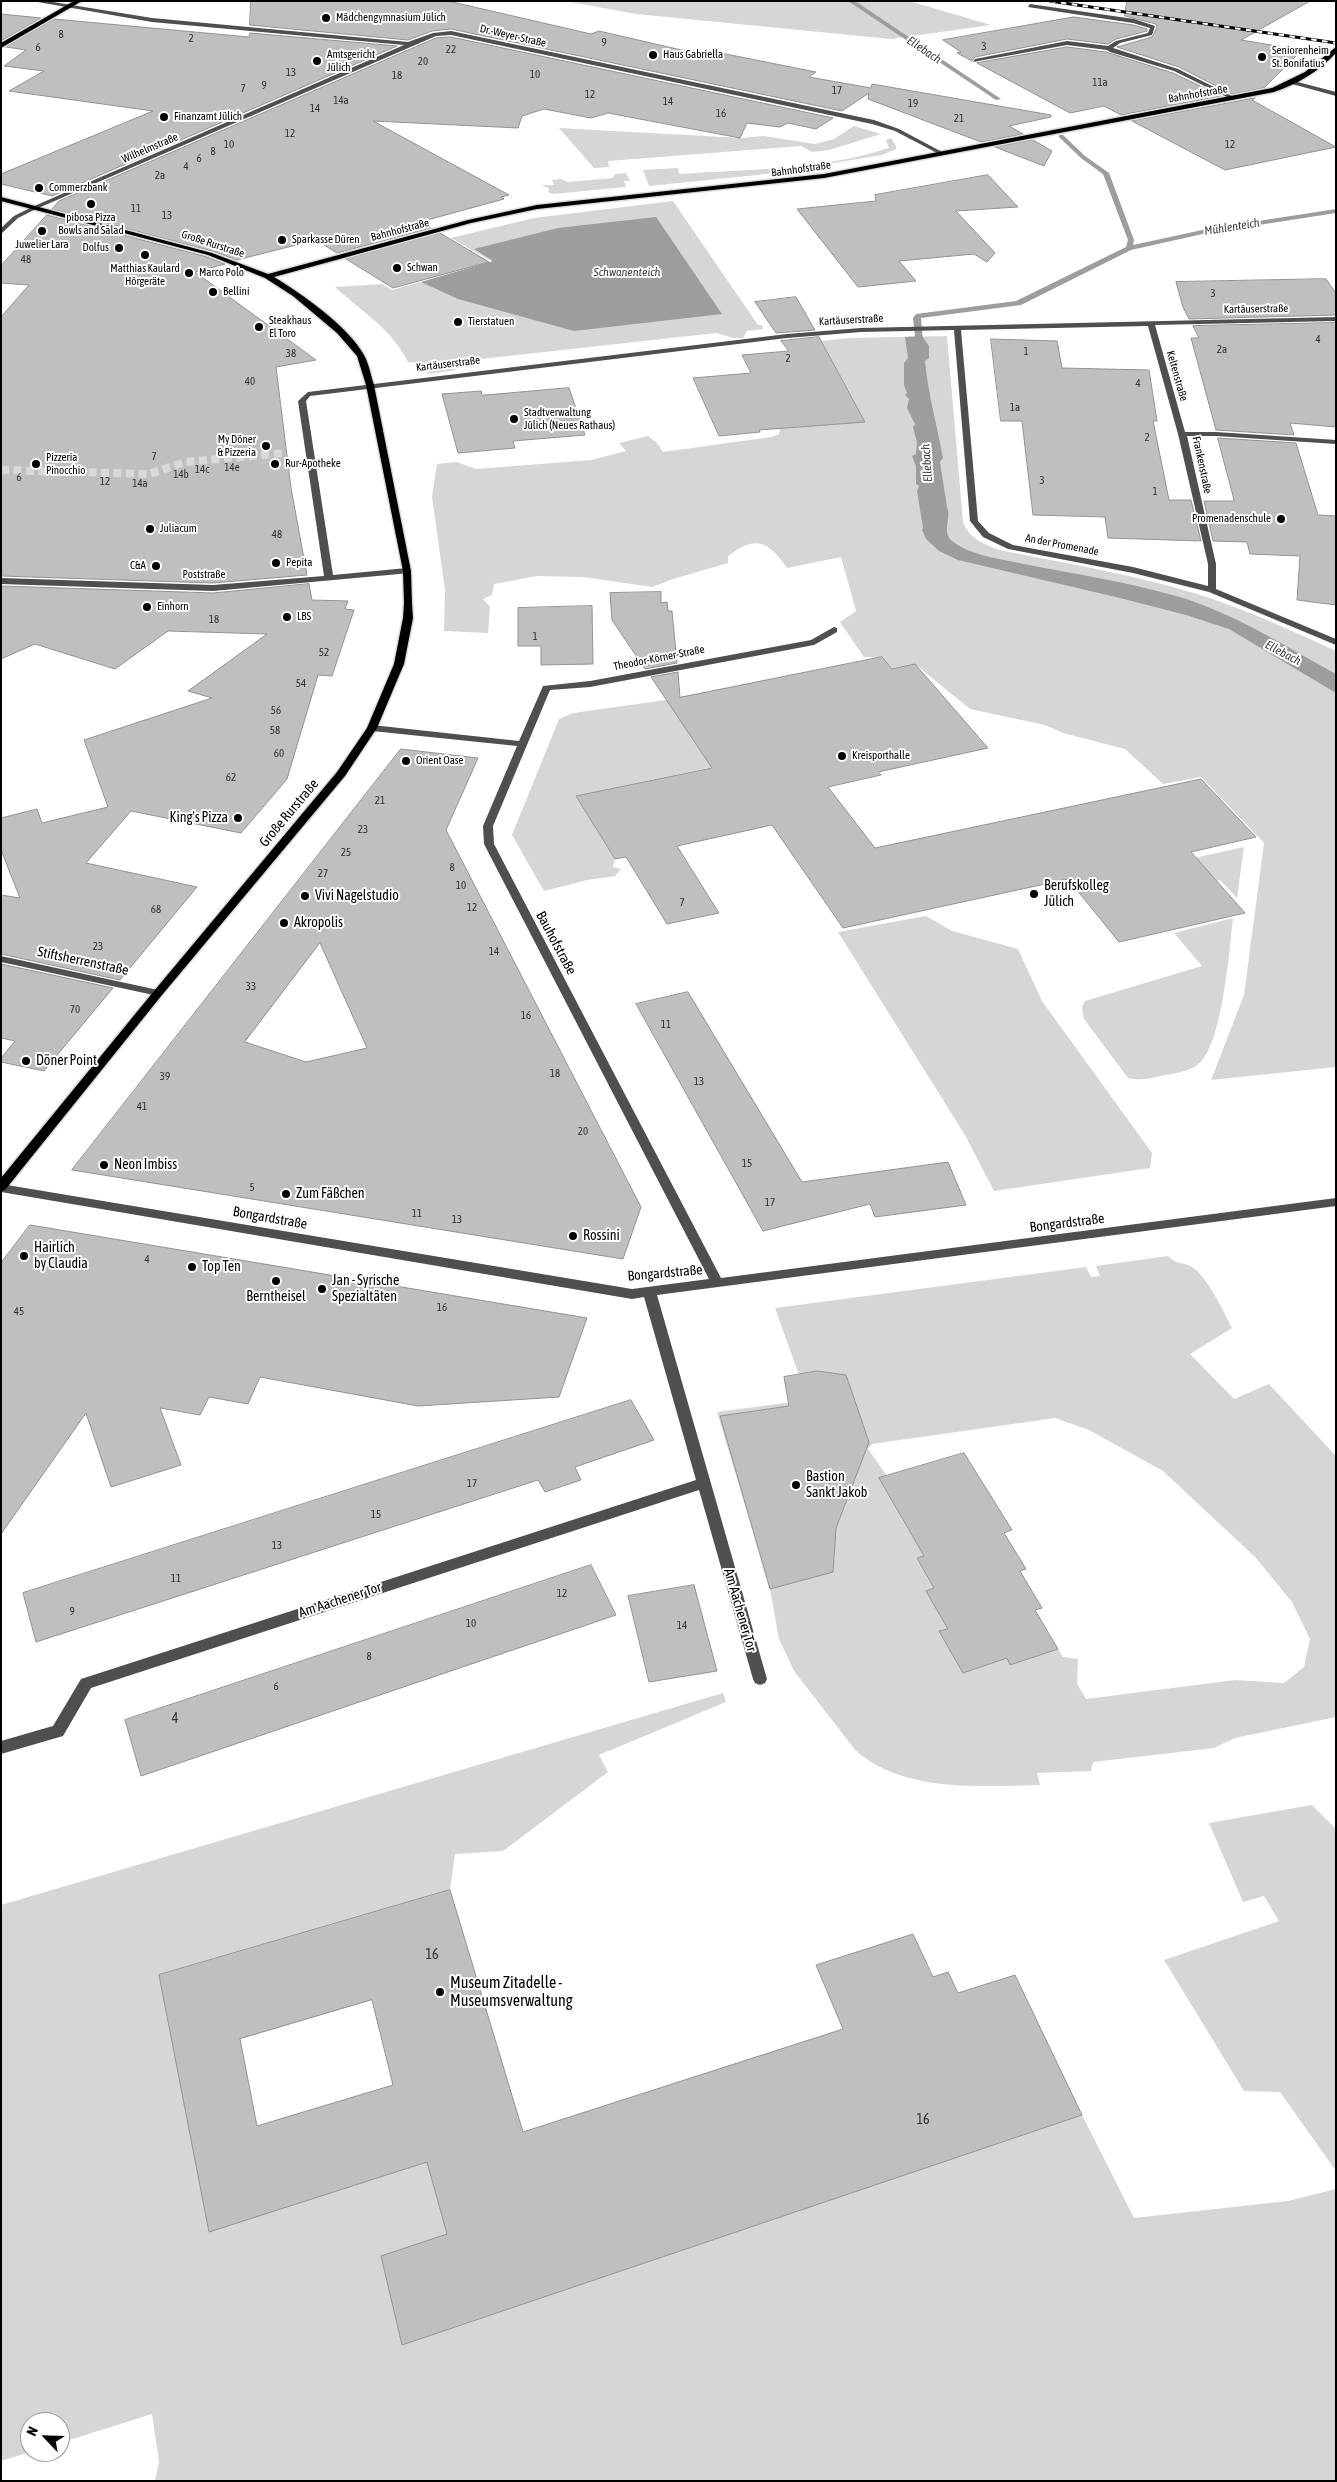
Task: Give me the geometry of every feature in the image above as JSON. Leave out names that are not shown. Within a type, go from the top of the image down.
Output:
[{"type":"main road","points":[[1,46],[79,1]]},
{"type":"main road","name":"Bahnhofstraße","points":[[268,276],[470,221],[537,207],[616,197],[774,183],[872,168],[1274,90],[1294,83],[1314,71],[1336,49]]},
{"type":"main road","name":"Große Rurstraße","points":[[1,199],[202,252],[268,276],[296,294],[340,331],[361,356],[370,385],[406,571],[408,618],[399,664],[372,728],[341,774],[158,993],[1,1188]]},
{"type":"street","name":"Dr.-Weyer-Straße","points":[[35,1],[152,20],[410,44],[435,34],[451,32],[615,69],[874,122],[897,130],[941,154]]},
{"type":"street","points":[[1030,6],[1134,21],[1153,27],[1150,34],[1118,42],[1109,48]]},
{"type":"street","points":[[975,61],[1067,42],[1109,48],[1112,51],[1176,70],[1233,98]]},
{"type":"street","name":"Wilhelmstraße","points":[[1,232],[16,217],[34,208],[386,57],[410,44]]},
{"type":"street","points":[[1294,83],[1336,94]]},
{"type":"street","name":"Kartäuserstraße","points":[[370,385],[787,336],[958,327],[1336,319]]},
{"type":"street","name":"Keltenstraße","points":[[1151,323],[1182,434]]},
{"type":"street","name":"An der Promenade","points":[[958,327],[974,521],[986,535],[1011,546],[1133,570],[1212,590],[1336,642]]},
{"type":"street","points":[[329,578],[302,401],[308,394],[370,385]]},
{"type":"street","name":"Frankenstraße","points":[[1212,590],[1212,564],[1182,434],[1250,436],[1336,442]]},
{"type":"street","name":"Poststraße","points":[[1,581],[213,588],[406,571]]},
{"type":"street","name":"Theodor-Körner-Straße","points":[[522,744],[546,688],[590,684],[814,642],[834,630]]},
{"type":"street","points":[[372,728],[522,744]]},
{"type":"street","name":"Bauhofstraße","points":[[522,744],[488,826],[489,844],[717,1283]]},
{"type":"street","name":"Stiftsherrenstraße","points":[[1,959],[158,993]]},
{"type":"street","name":"Bongardstraße","points":[[1,1188],[632,1294],[1336,1202]]},
{"type":"street","name":"Am Aachener Tor","points":[[649,1292],[760,1679]]},
{"type":"street","name":"Am Aachener Tor","points":[[1,1748],[58,1731],[86,1683],[704,1483]]},
{"type":"shaded area","points":[[565,1],[909,1],[991,25],[891,39],[636,14]]},
{"type":"shaded area","points":[[854,126],[881,134],[829,150],[812,152],[801,146],[608,161],[609,167],[594,168],[559,128],[741,138],[764,136],[815,144],[834,139]]},
{"type":"shaded area","points":[[891,138],[896,149],[882,155],[766,174],[649,186],[643,170],[678,168],[679,174],[812,165],[838,161],[889,148],[886,140]]},
{"type":"shaded area","points":[[626,173],[630,181],[624,181],[626,187],[553,194],[548,192],[549,188],[541,185],[554,185],[552,180],[561,179],[568,182],[613,178],[615,174]]},
{"type":"shaded area","points":[[673,201],[758,325],[762,325],[763,329],[747,331],[743,338],[733,338],[716,333],[445,363],[456,370],[428,374],[418,363],[408,362],[385,330],[335,287],[382,284],[392,290],[493,262],[451,238],[534,218]]},
{"type":"shaded area","points":[[947,336],[963,522],[973,536],[982,543],[999,550],[1112,572],[1196,594],[1252,614],[1336,651],[1336,1067],[1211,1080],[1244,995],[1264,843],[1201,777],[1163,784],[1125,749],[1063,733],[1045,725],[970,709],[915,664],[892,669],[882,657],[864,657],[840,622],[856,611],[841,557],[787,568],[774,552],[761,544],[754,543],[738,549],[728,556],[728,563],[652,587],[583,577],[537,576],[494,584],[492,595],[483,599],[490,607],[488,633],[444,631],[445,590],[432,497],[437,464],[457,462],[476,469],[591,460],[626,451],[619,443],[648,436],[657,443],[663,452],[771,437],[779,434],[780,428],[865,422],[848,389],[831,390],[827,384],[844,383],[822,341],[849,338]]},
{"type":"shaded area","points":[[666,700],[715,732],[691,737],[699,749],[724,744],[737,762],[576,796],[615,859],[613,867],[621,869],[615,876],[587,880],[544,891],[512,835],[559,719],[573,713]]},
{"type":"shaded area","points":[[1244,847],[1237,898],[1220,880],[1195,885],[1172,863]]},
{"type":"shaded area","points":[[926,916],[952,931],[1018,949],[1042,1001],[1152,1153],[1150,1168],[994,1191],[965,1135],[838,932]]},
{"type":"shaded area","points":[[1233,918],[1220,1012],[1210,1047],[1203,1059],[1190,1069],[1180,1072],[1146,1079],[1128,1078],[1084,1019],[1082,1007],[1085,1001],[1202,966],[1174,933]]},
{"type":"shaded area","points":[[1168,1256],[1177,1262],[1192,1267],[1209,1286],[1232,1328],[1190,1354],[1234,1399],[1269,1384],[1336,1456],[1336,1717],[1235,1738],[1214,1748],[1093,1762],[1091,1771],[1037,1773],[1040,1785],[968,1786],[944,1784],[897,1774],[875,1765],[856,1751],[794,1671],[779,1639],[770,1589],[717,1412],[808,1400],[775,1308],[1086,1267],[1091,1277],[1100,1276],[1096,1266]],"holes":[[[1055,1418],[1089,1430],[1163,1471],[1255,1557],[1292,1602],[1310,1639],[1304,1667],[1284,1683],[1235,1680],[1086,1699],[1077,1684],[1078,1659],[1063,1657],[1058,1649],[1011,1665],[1007,1658],[964,1673],[940,1631],[948,1629],[926,1591],[934,1588],[917,1559],[924,1556],[899,1514],[887,1476],[868,1449],[872,1444]]]},
{"type":"shaded area","points":[[723,1693],[726,1702],[599,1755],[608,1772],[503,1851],[455,1854],[450,1890],[159,1975],[209,2231],[427,2162],[447,2234],[381,2256],[402,2345],[1082,2115],[1134,2218],[1288,2201],[1336,2189],[1336,2481],[155,2481],[159,2461],[152,2414],[70,2440],[70,2412],[20,2412],[20,2455],[1,2461],[1,1905]]},
{"type":"shaded area","points":[[1312,1805],[1336,1829],[1336,2171],[1280,2092],[1244,2091],[1164,1960],[1279,1921],[1264,1896],[1243,1902],[1209,1823]]},
{"type":"water","name":"Schwanenteich","points":[[656,217],[722,314],[574,331],[458,299],[421,282],[493,261],[474,249],[558,228]]},
{"type":"water","points":[[922,336],[929,346],[929,358],[925,361],[926,373],[943,458],[940,462],[948,511],[947,533],[952,541],[968,550],[987,556],[1139,586],[1176,596],[1218,611],[1258,630],[1336,674],[1336,693],[1229,629],[1186,615],[1120,598],[958,560],[939,551],[926,539],[922,530],[917,491],[919,486],[916,484],[916,466],[912,456],[916,454],[917,443],[913,427],[915,424],[907,408],[909,399],[905,395],[907,393],[904,385],[904,363],[908,358],[905,337]]},
{"type":"building","points":[[251,1],[448,1],[591,34],[599,31],[703,55],[716,52],[816,72],[809,77],[871,88],[872,84],[1051,115],[1051,117],[1009,126],[1023,134],[981,142],[868,99],[869,93],[842,111],[451,29],[432,31],[408,40],[250,25]]},
{"type":"building","points":[[1127,1],[1310,1],[1241,40],[1302,50],[1264,88],[1232,94],[1179,67],[1117,47],[1152,37],[1157,27],[1156,24],[1125,16]]},
{"type":"building","points":[[1,14],[41,18],[1,41]]},
{"type":"building","points":[[1074,17],[1133,25],[1147,29],[1147,31],[1116,39],[1108,44],[1067,39],[975,57],[972,61],[957,53],[961,52],[943,40]]},
{"type":"building","points":[[54,19],[249,37],[250,33],[397,46],[52,196],[1,184],[1,174],[153,111],[9,91],[44,71],[4,66],[26,50],[6,47]]},
{"type":"building","points":[[451,37],[833,118],[816,129],[788,123],[780,127],[747,123],[740,138],[608,113],[591,118],[544,109],[522,116],[518,128],[373,121],[509,195],[501,197],[504,199],[420,222],[431,228],[337,253],[316,240],[237,260],[212,251],[52,209],[59,201],[436,38]]},
{"type":"building","points":[[1067,47],[1106,52],[1173,73],[1221,96],[1121,115],[1104,106],[1070,113],[977,63]]},
{"type":"building","points":[[1255,98],[1252,100],[1336,147],[1225,170],[1132,121]]},
{"type":"building","points":[[1033,140],[1052,151],[1044,166],[995,147]]},
{"type":"building","points":[[988,175],[1018,207],[956,211],[995,253],[987,262],[974,254],[899,261],[916,281],[858,287],[797,209],[876,201],[875,195]]},
{"type":"building","points":[[47,215],[207,257],[225,264],[195,272],[316,360],[276,367],[291,488],[307,575],[213,583],[1,576],[1,317],[29,285],[1,283],[1,266]]},
{"type":"building","points":[[440,233],[489,262],[393,288],[346,259]]},
{"type":"building","points":[[1326,279],[1336,293],[1336,315],[1189,319],[1183,307],[1176,282]]},
{"type":"building","points":[[796,297],[815,330],[776,333],[755,302]]},
{"type":"building","points":[[1336,323],[1336,427],[1290,423],[1294,435],[1216,430],[1191,338],[1199,338],[1193,326]]},
{"type":"building","points":[[819,337],[865,422],[759,430],[760,432],[719,436],[693,378],[751,373],[742,355],[789,351],[781,341]]},
{"type":"building","points":[[991,339],[1057,341],[1062,368],[1149,370],[1157,421],[1153,421],[1169,500],[1191,500],[1201,541],[1108,538],[1105,517],[1033,515],[1022,421],[1001,421]]},
{"type":"building","points":[[569,388],[585,435],[513,441],[515,448],[458,453],[442,394],[481,391],[482,395]]},
{"type":"building","name":"Promenadenschule","points":[[1218,438],[1296,443],[1318,515],[1336,516],[1336,605],[1297,600],[1300,556],[1250,554],[1247,542],[1213,541],[1204,501],[1234,501]]},
{"type":"building","points":[[309,584],[312,600],[348,601],[345,609],[354,610],[332,676],[318,675],[287,779],[241,833],[131,811],[86,863],[197,887],[120,980],[1,954],[1,895],[20,898],[1,850],[1,818],[37,809],[42,823],[108,807],[84,740],[212,698],[188,691],[267,634],[168,631],[115,669],[35,644],[1,659],[1,586],[213,593]]},
{"type":"building","points":[[661,592],[661,603],[667,602],[668,611],[672,611],[677,663],[645,669],[612,620],[610,593]]},
{"type":"building","points":[[592,606],[593,664],[541,665],[541,646],[518,646],[518,608]]},
{"type":"building","points":[[882,657],[892,669],[915,664],[988,748],[878,772],[881,775],[828,787],[875,848],[1201,779],[1256,837],[1191,852],[1245,913],[1119,942],[1068,879],[843,928],[772,825],[677,846],[719,913],[667,924],[626,857],[615,859],[576,796],[712,768],[651,677],[678,672],[680,697]]},
{"type":"building","points":[[401,749],[478,758],[446,830],[641,1207],[623,1259],[72,1170]],"holes":[[[320,943],[367,1048],[306,1062],[245,1042]]]},
{"type":"building","points":[[1,964],[113,988],[44,1071],[1,1062],[1,1058],[15,1041],[1,1038]]},
{"type":"building","points":[[688,992],[802,1182],[948,1162],[966,1205],[875,1217],[870,1204],[763,1231],[636,1004]]},
{"type":"building","points":[[30,1225],[587,1318],[559,1397],[418,1406],[260,1377],[248,1404],[209,1397],[200,1415],[160,1408],[181,1465],[111,1487],[86,1413],[1,1534],[1,1263]]},
{"type":"building","name":"Bastion Sankt Jakob","points":[[817,1371],[846,1375],[869,1442],[836,1528],[833,1572],[770,1589],[720,1416],[789,1406],[784,1377]]},
{"type":"building","points":[[631,1400],[654,1440],[575,1467],[581,1480],[545,1492],[538,1480],[36,1642],[23,1593]]},
{"type":"building","points":[[964,1453],[1012,1530],[1004,1533],[1026,1569],[1020,1571],[1042,1608],[1035,1610],[1058,1649],[1010,1665],[1007,1658],[963,1673],[939,1631],[948,1629],[926,1591],[934,1588],[917,1558],[924,1556],[879,1478]]},
{"type":"building","points":[[591,1565],[616,1615],[141,1776],[125,1720]]},
{"type":"building","points":[[694,1585],[717,1671],[649,1682],[628,1596]]},
{"type":"building","points":[[450,1890],[523,2132],[843,2029],[816,1965],[913,1934],[933,1977],[948,1972],[958,1993],[1015,1975],[1082,2115],[402,2345],[381,2256],[447,2234],[427,2162],[209,2232],[159,1975]],"holes":[[[372,2000],[393,2085],[257,2126],[240,2039]]]},
{"type":"waterway","name":"Ellebach","points":[[851,1],[998,99]]},
{"type":"waterway","name":"Ellebach","points":[[1061,136],[1083,157],[1106,173],[1131,240],[1129,248]]},
{"type":"waterway","name":"Mühlenteich","points":[[1129,248],[1207,231],[1336,211]]},
{"type":"waterway","name":"Ellebach","points":[[920,353],[917,318],[919,316],[1018,303],[1129,248]]},
{"type":"tunnel","points":[[1,470],[149,474],[185,462],[286,453]]},
{"type":"railway","points":[[1050,1],[1336,43]]},
{"type":"place","name":"Mädchengymnasium Jülich","points":[[326,18]]},
{"type":"place","name":"Haus Gabriella","points":[[653,55]]},
{"type":"place","name":"Seniorenheim St. Bonifatius","points":[[1262,57]]},
{"type":"place","name":"Amtsgericht Jülich","points":[[317,61]]},
{"type":"place","name":"Finanzamt Jülich","points":[[164,117]]},
{"type":"place","name":"Commerzbank","points":[[39,188]]},
{"type":"place","name":"pibosa Pizza Bowls and Salad","points":[[91,204]]},
{"type":"place","name":"Juwelier Lara","points":[[42,231]]},
{"type":"place","name":"Sparkasse Düren","points":[[282,240]]},
{"type":"place","name":"Dolfus","points":[[119,248]]},
{"type":"place","name":"Matthias Kaulard Hörgeräte","points":[[145,255]]},
{"type":"place","name":"Schwan","points":[[397,268]]},
{"type":"place","name":"Marco Polo","points":[[189,273]]},
{"type":"place","name":"Bellini","points":[[213,292]]},
{"type":"place","name":"Tierstatuen","points":[[458,322]]},
{"type":"place","name":"Steakhaus El Toro","points":[[259,327]]},
{"type":"place","name":"Stadtverwaltung Jülich (Neues Rathaus)","points":[[514,419]]},
{"type":"place","name":"My Döner & Pizzeria","points":[[266,446]]},
{"type":"place","name":"Pizzeria Pinocchio","points":[[36,464]]},
{"type":"place","name":"Rur-Apotheke","points":[[275,464]]},
{"type":"place","name":"Promenadenschule","points":[[1281,519]]},
{"type":"place","name":"Juliacum","points":[[150,529]]},
{"type":"place","name":"Pepita","points":[[276,563]]},
{"type":"place","name":"C&A","points":[[156,566]]},
{"type":"place","name":"Einhorn","points":[[147,607]]},
{"type":"place","name":"LBS","points":[[287,617]]},
{"type":"place","name":"Kreisporthalle","points":[[842,756]]},
{"type":"place","name":"Orient Oase","points":[[406,761]]},
{"type":"place","name":"King's Pizza","points":[[238,818]]},
{"type":"place","name":"Berufskolleg Jülich","points":[[1034,894]]},
{"type":"place","name":"Vivi Nagelstudio","points":[[305,896]]},
{"type":"place","name":"Akropolis","points":[[284,923]]},
{"type":"place","name":"Döner Point","points":[[26,1061]]},
{"type":"place","name":"Neon Imbiss","points":[[104,1165]]},
{"type":"place","name":"Zum Fäßchen","points":[[286,1194]]},
{"type":"place","name":"Rossini","points":[[573,1236]]},
{"type":"place","name":"Hairlich by Claudia","points":[[24,1256]]},
{"type":"place","name":"Top Ten","points":[[192,1267]]},
{"type":"place","name":"Berntheisel","points":[[276,1281]]},
{"type":"place","name":"Jan - Syrische Spezialtäten","points":[[322,1289]]},
{"type":"place","name":"Bastion Sankt Jakob","points":[[796,1485]]},
{"type":"place","name":"Museum Zitadelle - Museumsverwaltung","points":[[440,1992]]}]
